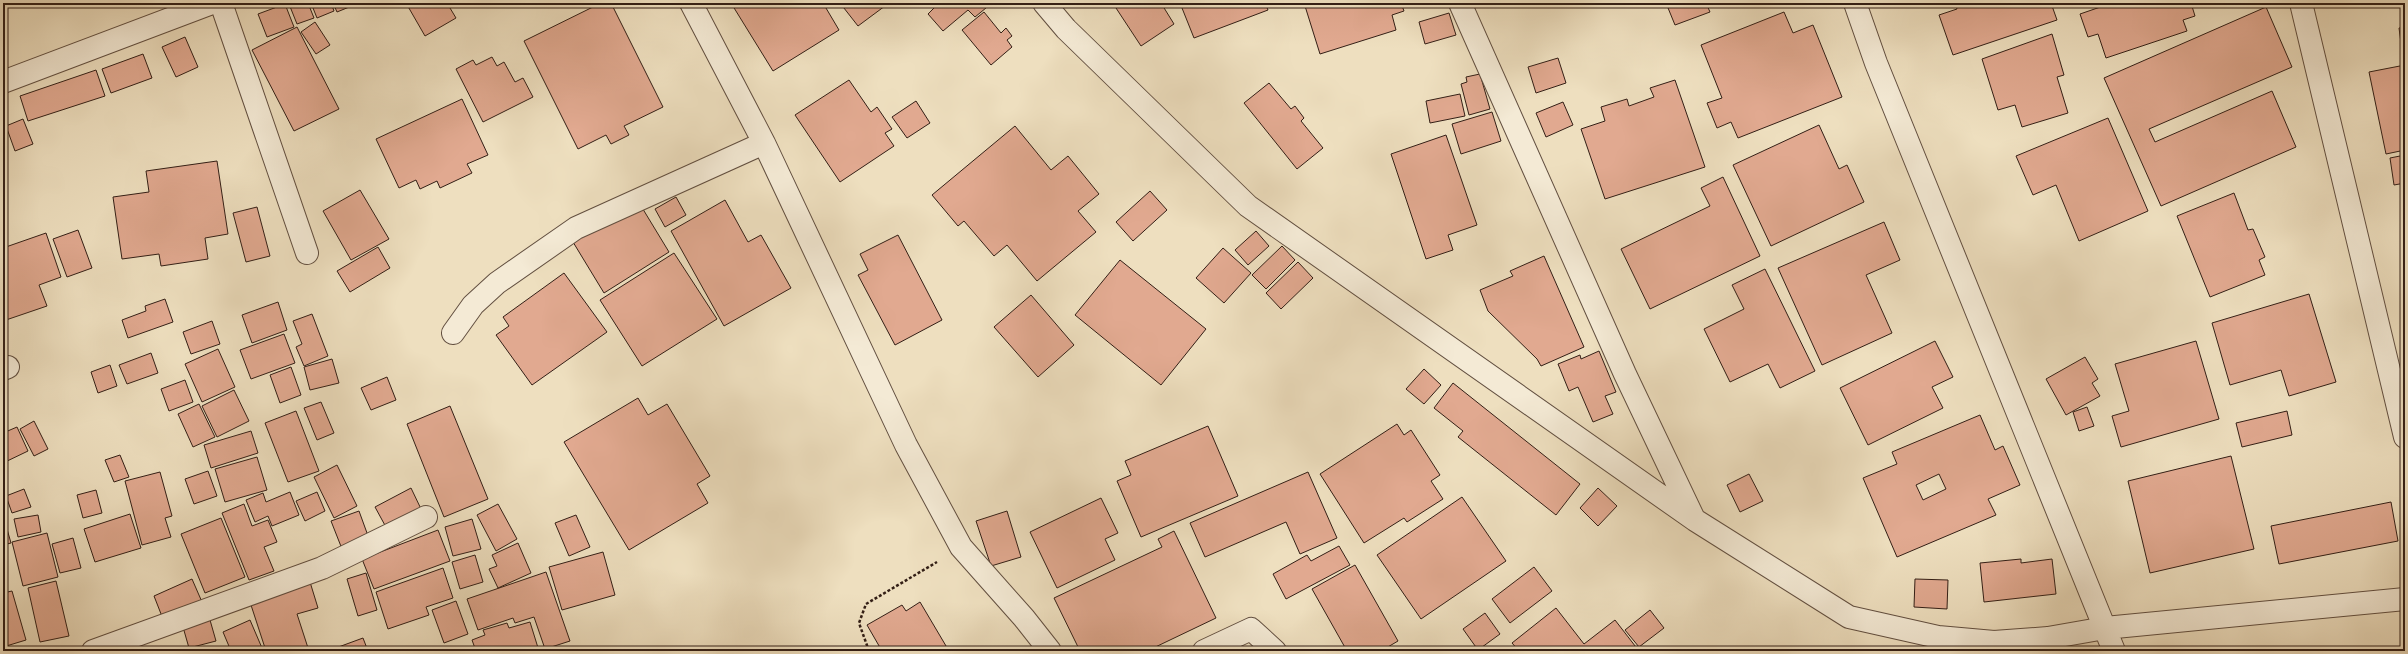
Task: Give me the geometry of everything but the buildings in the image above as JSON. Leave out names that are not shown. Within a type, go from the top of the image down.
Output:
[{"type":"street","points":[[3,82],[212,3]]},
{"type":"street","points":[[221,3],[307,254]]},
{"type":"street","points":[[691,3],[764,143],[906,445],[961,547],[1024,618],[1050,651]]},
{"type":"street","points":[[1044,3],[1066,29],[1248,206],[1694,520],[1849,617],[1938,637],[1994,642],[2048,638],[2105,628],[2405,599]]},
{"type":"street","points":[[1460,3],[1625,374],[1694,520]]},
{"type":"street","points":[[1855,3],[1876,63],[2114,651]]},
{"type":"street","points":[[2301,3],[2405,437]]},
{"type":"street","points":[[453,333],[472,305],[497,283],[576,228],[764,143]]},
{"type":"street","points":[[93,651],[322,568],[426,517]]},
{"type":"street","points":[[1204,651],[1251,629],[1275,651]]},
{"type":"path","points":[[869,651],[860,623],[866,604],[961,547]]}]
